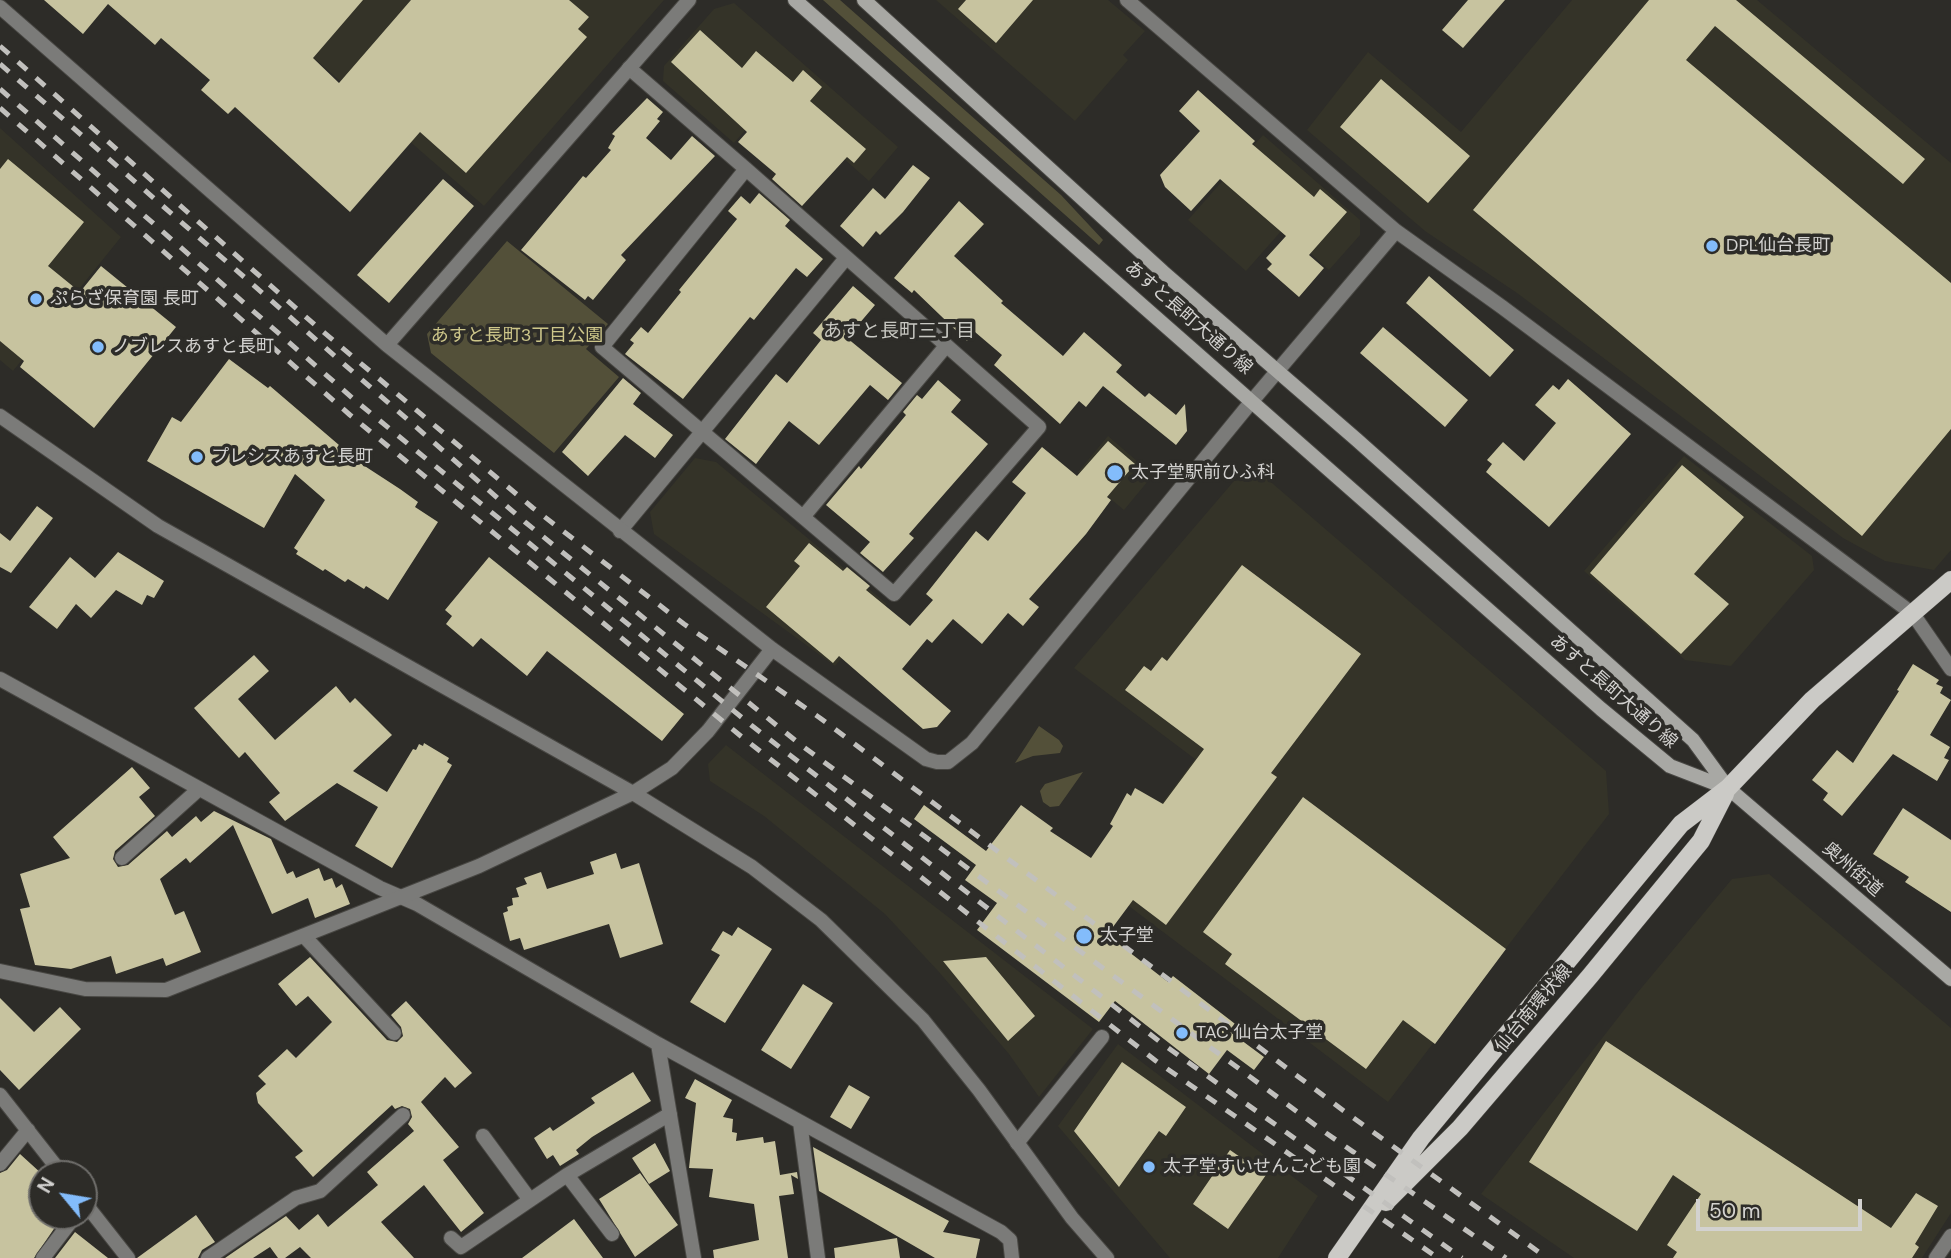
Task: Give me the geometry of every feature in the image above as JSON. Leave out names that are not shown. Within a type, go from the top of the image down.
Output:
[{"type":"main road","name":"あすと長町大通り線","points":[[795,0],[1661,759],[1670,766],[1728,788]]},
{"type":"main road","name":"あすと長町大通り線","points":[[864,0],[1277,372],[1693,740],[1728,788]]},
{"type":"main road","name":"仙台南環状線","points":[[1337,1258],[1421,1138],[1681,824],[1728,788],[1812,700],[1951,580]]},
{"type":"main road","name":"仙台南環状線","points":[[1349,1240],[1460,1128],[1590,976],[1701,841],[1728,788]]},
{"type":"main road","name":"奥州街道","points":[[1728,788],[1951,979]]},
{"type":"street","points":[[387,345],[689,0]]},
{"type":"street","points":[[1127,0],[1396,231],[1913,614],[1951,669]]},
{"type":"street","points":[[0,8],[387,345],[772,649],[926,759],[948,762],[972,743],[1252,401],[1396,231]]},
{"type":"street","points":[[629,68],[746,169],[1039,427],[894,594],[602,347],[746,169]]},
{"type":"street","points":[[620,531],[704,433],[846,258]]},
{"type":"street","points":[[803,517],[946,346]]},
{"type":"street","points":[[0,416],[158,526],[632,793],[752,867],[821,920],[923,1020],[1107,1258]]},
{"type":"street","points":[[0,971],[85,989],[166,990],[479,866],[632,793],[672,768],[699,740],[772,649]]},
{"type":"street","points":[[0,679],[416,905],[658,1044],[1001,1232],[1010,1240],[1012,1258]]},
{"type":"street","points":[[122,858],[199,789]]},
{"type":"street","points":[[304,936],[394,1033]]},
{"type":"street","points":[[1017,1143],[1101,1037]]},
{"type":"street","points":[[658,1044],[694,1258]]},
{"type":"street","points":[[0,1095],[51,1160]]},
{"type":"street","points":[[451,1238],[461,1247],[567,1175],[670,1114]]},
{"type":"street","points":[[208,1258],[296,1198],[320,1191],[403,1115]]},
{"type":"street","points":[[800,1122],[818,1258]]},
{"type":"street","points":[[0,1164],[28,1130]]},
{"type":"street","points":[[483,1136],[530,1200]]},
{"type":"street","points":[[567,1175],[612,1234]]},
{"type":"street","points":[[98,1220],[128,1258]]},
{"type":"street","points":[[43,1258],[64,1230]]},
{"type":"street","points":[[1936,1258],[1951,1236]]},
{"type":"shaded area","points":[[247,0],[664,0],[484,206]]},
{"type":"shaded area","points":[[936,0],[1108,0],[1145,31],[1123,55],[1128,60],[1075,121]]},
{"type":"shaded area","name":"DPL仙台長町","points":[[1572,0],[1757,0],[1951,163],[1951,550],[1934,570],[1885,561],[1843,538],[1517,293],[1425,231],[1307,130],[1368,52],[1461,132]]},
{"type":"shaded area","points":[[734,3],[898,147],[869,181],[817,135],[782,88],[734,143],[663,81],[664,66],[714,9]]},
{"type":"shaded area","name":"ぷらざ保育園 長町","points":[[0,128],[121,237],[13,371],[0,360]]},
{"type":"shaded area","points":[[1263,135],[1360,220],[1360,235],[1329,270],[1283,229],[1246,271],[1188,220]]},
{"type":"shaded area","name":"太子堂駅前ひふ科","points":[[1108,436],[1153,475],[1124,510],[1078,472]]},
{"type":"shaded area","points":[[1684,456],[1812,556],[1814,570],[1731,666],[1685,660],[1584,571]]},
{"type":"shaded area","points":[[695,458],[716,462],[887,604],[835,666],[654,534],[650,512]]},
{"type":"shaded area","points":[[1265,477],[1606,771],[1609,814],[1388,1102],[1101,885],[1195,759],[1074,668],[1234,481]]},
{"type":"shaded area","points":[[726,745],[1093,1029],[1039,1097],[1009,1054],[885,914],[764,816],[710,781],[708,764]]},
{"type":"shaded area","points":[[1769,874],[1951,1028],[1951,1213],[1922,1258],[1574,1258],[1481,1194],[1638,992],[1732,879]]},
{"type":"shaded area","points":[[1118,1044],[1318,1196],[1278,1258],[1170,1258],[1058,1126]]},
{"type":"green space","points":[[823,0],[840,0],[1061,195],[1103,240],[1099,245]]},
{"type":"green space","name":"あすと長町3丁目公園","points":[[507,241],[608,324],[586,349],[619,377],[554,453],[431,353],[427,334]]},
{"type":"green space","points":[[1039,726],[1059,740],[1063,746],[1060,753],[1033,756],[1015,763]]},
{"type":"green space","points":[[1083,772],[1059,806],[1050,807],[1043,802],[1040,791],[1045,784]]},
{"type":"building","points":[[44,0],[363,0],[313,58],[339,83],[411,0],[569,0],[589,17],[578,29],[587,37],[466,173],[420,132],[350,212],[235,107],[228,114],[201,90],[210,80],[161,38],[155,45],[108,4],[83,34]]},
{"type":"building","points":[[966,0],[1033,0],[996,43],[958,9]]},
{"type":"building","points":[[1468,0],[1505,0],[1463,48],[1442,30]]},
{"type":"building","name":"DPL仙台長町","points":[[1649,0],[1736,0],[1925,159],[1903,184],[1715,26],[1686,60],[1951,283],[1951,429],[1862,536],[1473,210]]},
{"type":"building","points":[[700,30],[742,68],[756,51],[793,82],[803,70],[822,87],[810,101],[866,149],[854,163],[847,157],[802,206],[772,179],[776,174],[738,142],[747,132],[671,62]]},
{"type":"building","points":[[1381,79],[1470,156],[1428,203],[1340,127]]},
{"type":"building","points":[[1198,90],[1255,141],[1252,144],[1314,197],[1320,189],[1347,212],[1309,255],[1324,268],[1299,297],[1267,269],[1272,264],[1266,258],[1286,236],[1220,179],[1191,211],[1165,187],[1160,175],[1200,131],[1179,111]]},
{"type":"building","points":[[647,98],[663,112],[657,119],[660,121],[646,138],[671,160],[692,136],[715,156],[621,255],[626,260],[593,300],[588,296],[585,300],[521,250],[583,176],[586,178],[611,150],[608,148],[615,136],[612,134]]},
{"type":"building","points":[[8,159],[84,222],[48,266],[80,292],[101,266],[176,327],[94,428],[20,367],[24,361],[0,341],[0,169]]},
{"type":"building","points":[[913,165],[930,178],[903,212],[880,235],[876,231],[863,247],[840,226],[873,188],[885,199]]},
{"type":"building","points":[[443,179],[474,206],[389,303],[357,275]]},
{"type":"building","points":[[759,193],[790,220],[785,226],[823,259],[807,277],[796,268],[754,320],[750,317],[683,399],[625,354],[634,343],[630,340],[641,327],[648,333],[681,292],[679,290],[737,219],[728,211],[741,196],[750,204]]},
{"type":"building","points":[[959,201],[984,224],[954,256],[1003,301],[1001,303],[1063,356],[1084,332],[1122,365],[1116,372],[1145,397],[1149,393],[1176,415],[1185,404],[1187,431],[1176,445],[1103,386],[1086,407],[1079,401],[1060,424],[994,365],[1002,355],[975,332],[967,341],[914,290],[912,293],[894,278]]},
{"type":"building","points":[[1429,276],[1514,350],[1490,377],[1406,303]]},
{"type":"building","points":[[853,286],[875,305],[847,338],[902,383],[888,400],[870,385],[819,445],[789,421],[756,464],[725,439],[776,374],[787,383],[821,340],[813,333]]},
{"type":"building","points":[[1383,327],[1468,400],[1445,427],[1360,353]]},
{"type":"building","points":[[229,359],[268,388],[270,386],[339,445],[337,448],[418,502],[415,507],[438,522],[388,600],[366,586],[364,589],[348,579],[345,582],[325,569],[323,571],[296,554],[298,551],[294,548],[325,500],[295,474],[264,528],[147,461],[172,417],[181,422]]},
{"type":"building","points":[[623,378],[641,393],[633,404],[673,435],[655,458],[625,435],[588,476],[562,452]]},
{"type":"building","points":[[1568,379],[1631,434],[1549,527],[1486,472],[1492,464],[1487,460],[1503,442],[1524,461],[1556,423],[1535,405],[1553,385],[1559,390]]},
{"type":"building","points":[[938,380],[961,400],[951,412],[988,444],[909,534],[914,538],[883,572],[860,553],[870,542],[826,505],[859,466],[861,469],[906,415],[903,412],[917,395],[922,399]]},
{"type":"building","points":[[1108,441],[1135,464],[1107,497],[1111,500],[1086,534],[1029,599],[1039,607],[1023,626],[1008,613],[982,644],[953,619],[932,643],[927,639],[902,669],[951,711],[937,727],[923,729],[839,656],[833,663],[766,607],[800,566],[794,561],[809,543],[843,571],[847,567],[870,586],[866,590],[910,626],[933,600],[926,594],[976,531],[988,541],[1026,493],[1012,482],[1042,447],[1077,476]]},
{"type":"building","points":[[1682,465],[1744,517],[1694,574],[1729,604],[1681,654],[1590,573]]},
{"type":"building","points":[[37,506],[53,518],[11,573],[0,567],[0,533],[10,541]]},
{"type":"building","points":[[118,552],[164,581],[154,598],[147,595],[142,605],[116,590],[91,618],[76,604],[57,629],[29,607],[70,557],[95,578]]},
{"type":"building","points":[[489,557],[684,714],[662,741],[547,651],[527,676],[481,638],[473,647],[446,624],[452,616],[445,610]]},
{"type":"building","points":[[1242,565],[1361,654],[1271,773],[1277,777],[1166,925],[1133,900],[1107,935],[1168,982],[1173,976],[1243,1030],[1237,1037],[1264,1057],[1254,1070],[1227,1050],[1209,1074],[1115,1001],[1099,1022],[977,930],[997,903],[965,880],[976,865],[914,819],[924,805],[986,851],[1021,805],[1053,828],[1050,831],[1091,858],[1113,826],[1110,824],[1127,793],[1131,796],[1135,788],[1163,804],[1204,749],[1125,690],[1144,666],[1151,671],[1162,657],[1167,661]]},
{"type":"building","points":[[254,655],[269,671],[238,699],[275,740],[336,686],[350,703],[355,698],[392,735],[353,771],[387,792],[413,749],[416,750],[419,744],[423,746],[424,743],[449,758],[447,762],[452,765],[392,868],[355,846],[378,807],[337,783],[285,821],[269,802],[280,793],[245,752],[239,758],[194,708]]},
{"type":"building","points":[[1913,664],[1939,680],[1936,684],[1943,687],[1940,693],[1951,700],[1930,735],[1950,747],[1944,758],[1949,760],[1937,781],[1893,754],[1842,816],[1823,800],[1828,793],[1812,780],[1837,750],[1853,763]]},
{"type":"building","points":[[132,767],[150,788],[139,797],[155,816],[115,851],[113,859],[118,867],[128,865],[167,831],[172,837],[196,816],[201,822],[214,811],[271,839],[287,874],[293,871],[296,878],[319,868],[324,881],[332,878],[336,888],[342,884],[350,904],[315,918],[308,898],[272,914],[233,825],[190,863],[186,858],[160,879],[175,915],[184,911],[201,952],[166,966],[163,958],[116,974],[111,956],[71,969],[35,965],[20,909],[30,907],[20,874],[70,858],[53,837]]},
{"type":"building","points":[[1303,797],[1506,949],[1435,1044],[1403,1020],[1366,1069],[1225,964],[1232,954],[1203,932]]},
{"type":"building","points":[[1903,808],[1951,840],[1951,912],[1905,882],[1909,877],[1873,854]]},
{"type":"building","points":[[616,853],[621,869],[639,863],[663,944],[620,958],[609,924],[524,950],[520,938],[510,941],[503,913],[508,911],[507,907],[513,905],[512,898],[519,897],[516,888],[527,884],[524,878],[541,872],[547,889],[594,874],[590,862]]},
{"type":"building","points":[[738,927],[772,949],[725,1023],[690,1002],[720,955],[711,950],[723,931],[732,936]]},
{"type":"building","points":[[310,957],[387,1040],[397,1042],[403,1036],[401,1027],[391,1015],[406,1001],[472,1073],[455,1088],[445,1077],[421,1102],[459,1147],[443,1160],[484,1213],[461,1232],[424,1185],[381,1222],[414,1258],[311,1258],[300,1247],[285,1258],[278,1258],[270,1247],[253,1258],[225,1258],[286,1216],[299,1230],[318,1214],[328,1227],[378,1185],[367,1172],[414,1131],[408,1124],[412,1117],[410,1109],[402,1106],[395,1109],[392,1105],[313,1177],[295,1157],[303,1151],[258,1103],[256,1093],[266,1084],[258,1076],[287,1049],[296,1058],[332,1022],[308,996],[296,1006],[278,984]]},
{"type":"building","points":[[986,957],[1035,1016],[1008,1041],[943,961]]},
{"type":"building","points":[[803,984],[833,1003],[791,1069],[761,1050]]},
{"type":"building","points":[[0,998],[34,1032],[60,1007],[81,1029],[19,1090],[0,1070]]},
{"type":"building","points":[[1606,1041],[1891,1228],[1916,1193],[1938,1206],[1915,1244],[1919,1247],[1912,1258],[1673,1258],[1677,1252],[1667,1245],[1701,1194],[1673,1175],[1637,1231],[1529,1162]]},
{"type":"building","points":[[1122,1062],[1186,1107],[1166,1136],[1159,1131],[1119,1187],[1074,1131]]},
{"type":"building","points":[[633,1072],[651,1101],[592,1137],[576,1150],[579,1154],[560,1166],[553,1155],[547,1159],[534,1138],[550,1127],[553,1131],[595,1103],[591,1098]]},
{"type":"building","points":[[695,1079],[732,1100],[723,1117],[733,1119],[732,1132],[737,1133],[736,1141],[763,1137],[764,1143],[775,1141],[780,1175],[797,1172],[798,1179],[791,1175],[794,1194],[779,1196],[788,1258],[714,1258],[713,1250],[759,1240],[754,1204],[709,1197],[713,1169],[689,1168],[696,1103],[685,1098]]},
{"type":"building","points":[[849,1085],[870,1097],[851,1129],[830,1117]]},
{"type":"building","points":[[655,1143],[670,1171],[649,1184],[632,1158]]},
{"type":"building","points":[[813,1147],[949,1221],[943,1232],[980,1239],[976,1258],[935,1258],[819,1191]]},
{"type":"building","points":[[1230,1150],[1266,1175],[1228,1229],[1193,1204]]},
{"type":"building","points":[[20,1154],[28,1161],[28,1230],[53,1230],[34,1258],[0,1258],[0,1173],[7,1170]]},
{"type":"building","points":[[640,1173],[678,1225],[635,1257],[599,1199]]},
{"type":"building","points":[[196,1215],[215,1242],[202,1250],[198,1258],[137,1258]]},
{"type":"building","points":[[574,1219],[603,1258],[522,1258]]},
{"type":"building","points":[[75,1232],[108,1258],[55,1258]]},
{"type":"building","points":[[897,1238],[900,1258],[835,1258],[834,1248]]},
{"type":"railway","points":[[0,46],[315,325],[533,508],[684,624],[820,718],[1344,1111],[1547,1258]]},
{"type":"railway","points":[[0,64],[525,522],[801,745],[1326,1133],[1506,1258]]},
{"type":"railway","points":[[0,89],[357,402],[751,725],[1164,1045],[1462,1258]]},
{"type":"railway","points":[[0,108],[350,415],[742,737],[1156,1061],[1438,1258]]},
{"type":"place","name":"DPL仙台長町","points":[[1712,246]]},
{"type":"place","name":"ぷらざ保育園 長町","points":[[36,299]]},
{"type":"place","name":"ノブレスあすと長町","points":[[98,347]]},
{"type":"place","name":"プレシスあすと長町","points":[[197,457]]},
{"type":"place","name":"太子堂駅前ひふ科","points":[[1115,473]]},
{"type":"place","name":"太子堂","points":[[1084,936]]},
{"type":"place","name":"TAC 仙台太子堂","points":[[1182,1033]]},
{"type":"place","name":"太子堂すいせんこども園","points":[[1149,1167]]},
{"type":"district","name":"あすと長町三丁目","points":[[899,332]]}]
